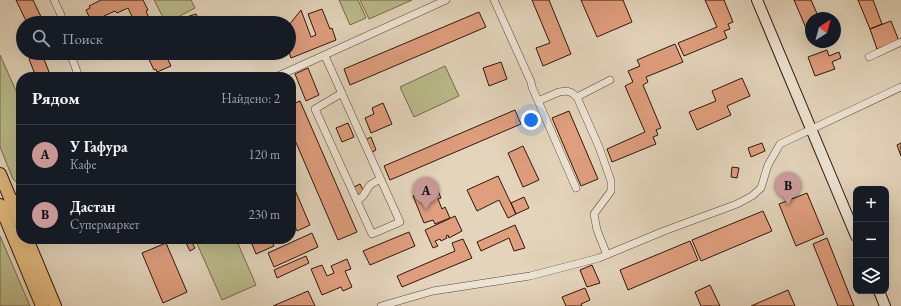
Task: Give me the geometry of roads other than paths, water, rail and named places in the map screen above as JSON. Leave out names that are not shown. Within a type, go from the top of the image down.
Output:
[{"type":"main road","points":[[757,0],[853,229]]},
{"type":"main road","points":[[0,174],[16,212]]},
{"type":"main road","points":[[0,205],[16,243]]},
{"type":"main road","points":[[16,244],[42,306]]},
{"type":"main road","points":[[29,244],[55,306]]},
{"type":"main road","points":[[880,294],[886,306]]},
{"type":"street","points":[[54,0],[61,16]]},
{"type":"street","points":[[288,72],[446,0]]},
{"type":"street","points":[[494,0],[576,188]]},
{"type":"street","points":[[869,57],[901,42]]},
{"type":"street","points":[[325,56],[342,93],[380,179],[400,222],[372,234],[315,109],[342,93]]},
{"type":"street","points":[[73,60],[77,72]]},
{"type":"street","points":[[577,97],[610,80]]},
{"type":"street","points":[[381,306],[433,291],[530,276],[599,258],[664,231],[737,204],[752,196],[761,188],[768,165],[780,144],[901,87]]},
{"type":"street","points":[[538,101],[559,92],[567,91],[577,97],[599,147],[611,180],[611,191],[594,214],[597,230],[607,255]]},
{"type":"street","points":[[357,201],[363,196],[370,185],[380,179]]},
{"type":"place","name":"Дастан","points":[[788,205]]},
{"type":"place","name":"У Гафура","points":[[426,210]]}]
